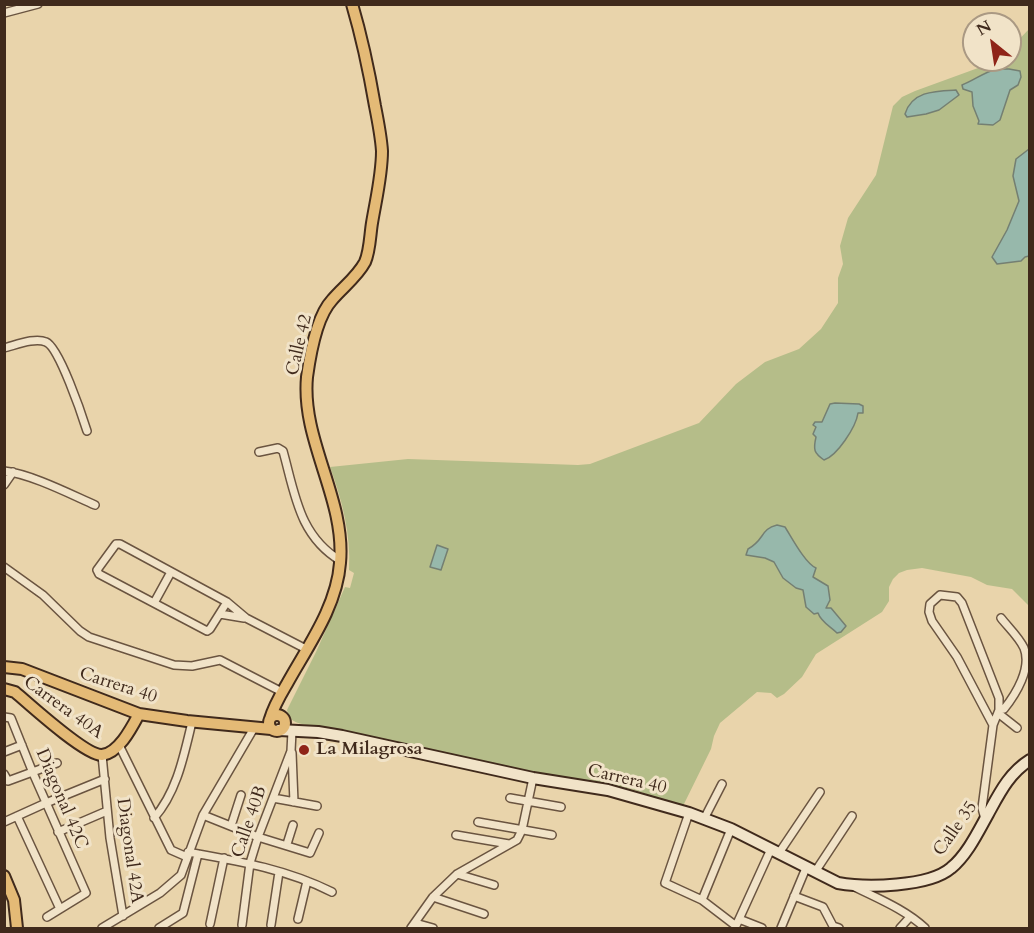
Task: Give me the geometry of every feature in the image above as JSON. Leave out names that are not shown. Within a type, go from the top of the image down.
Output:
[{"type":"main road","name":"Calle 42","points":[[282,693],[329,604],[337,582],[340,561],[341,548],[337,520],[310,415],[307,378],[324,312],[330,301],[358,273],[366,260],[380,178],[382,151],[379,123],[362,38],[352,4]]},
{"type":"main road","name":"Carrera 40","points":[[4,667],[22,669],[139,714],[192,722],[276,726],[342,736],[533,778],[608,790],[689,813],[731,829],[838,883],[853,885]]},
{"type":"main road","name":"Carrera 40A","points":[[4,689],[15,692],[77,743],[94,753],[102,754]]},
{"type":"main road","points":[[276,726],[282,693]]},
{"type":"main road","points":[[102,754],[119,745],[139,714]]},
{"type":"main road","name":"Calle 35","points":[[853,885],[913,883],[943,874],[960,859],[1003,786],[1029,760]]},
{"type":"main road","points":[[4,876],[14,900],[17,928]]},
{"type":"street","points":[[4,13],[38,4]]},
{"type":"street","points":[[4,348],[39,341],[47,342],[62,365],[87,431]]},
{"type":"street","points":[[259,453],[278,448],[283,451],[302,520],[316,542],[340,561]]},
{"type":"street","points":[[4,471],[14,472],[95,505]]},
{"type":"street","points":[[4,485],[14,472]]},
{"type":"street","points":[[227,602],[207,632],[97,573],[97,570],[118,543],[227,602],[246,618],[306,649]]},
{"type":"street","points":[[4,567],[43,596],[80,631],[102,642],[174,665],[192,666],[220,660],[282,693]]},
{"type":"street","points":[[154,603],[171,572]]},
{"type":"street","points":[[985,819],[982,808],[993,725],[999,711],[997,692],[962,603],[957,597],[946,594],[935,597],[930,604],[929,612],[932,621],[961,663],[993,725]]},
{"type":"street","points":[[220,614],[246,618]]},
{"type":"street","points":[[999,711],[1004,709],[1019,687],[1025,658],[1023,646],[1001,618]]},
{"type":"street","points":[[999,711],[1017,728]]},
{"type":"street","name":"Diagonal 42C","points":[[7,717],[22,745],[86,893],[60,909]]},
{"type":"street","points":[[154,818],[166,805],[170,795],[182,764],[192,722]]},
{"type":"street","points":[[102,928],[177,880],[184,871],[203,815],[276,726]]},
{"type":"street","name":"Calle 40B","points":[[242,925],[250,863],[291,751],[276,726]]},
{"type":"street","points":[[4,752],[22,745]]},
{"type":"street","points":[[119,745],[171,850],[188,855],[198,854],[250,863],[307,881],[332,892]]},
{"type":"street","points":[[291,751],[294,802]]},
{"type":"street","name":"Diagonal 42A","points":[[102,754],[107,812],[123,916]]},
{"type":"street","points":[[6,778],[33,772],[57,763]]},
{"type":"street","points":[[4,822],[45,802],[105,778]]},
{"type":"street","points":[[433,928],[413,926],[433,897],[457,874],[517,840],[522,830],[533,778]]},
{"type":"street","points":[[704,819],[722,784]]},
{"type":"street","points":[[737,924],[775,851],[820,792]]},
{"type":"street","points":[[231,826],[241,795]]},
{"type":"street","points":[[273,798],[317,806]]},
{"type":"street","points":[[510,798],[561,807]]},
{"type":"street","points":[[58,832],[107,812]]},
{"type":"street","points":[[689,813],[665,883],[702,900],[737,924],[762,928]]},
{"type":"street","points":[[203,815],[258,837],[287,844],[310,853],[319,832]]},
{"type":"street","points":[[17,816],[60,909],[47,917]]},
{"type":"street","points":[[781,928],[810,870],[852,816]]},
{"type":"street","points":[[478,822],[552,835]]},
{"type":"street","points":[[287,844],[293,825]]},
{"type":"street","points":[[702,900],[731,829]]},
{"type":"street","points":[[456,835],[510,844]]},
{"type":"street","points":[[159,928],[183,913],[198,854]]},
{"type":"street","points":[[210,924],[224,858]]},
{"type":"street","points":[[271,925],[279,872]]},
{"type":"street","points":[[457,874],[495,885]]},
{"type":"street","points":[[298,918],[307,881]]},
{"type":"street","name":"Carrera 40","points":[[853,885],[925,928]]},
{"type":"street","points":[[795,896],[823,907],[835,928]]},
{"type":"street","points":[[433,897],[483,914]]},
{"type":"street","points":[[900,928],[910,917]]},
{"type":"green space","points":[[1029,29],[1029,606],[1012,589],[987,585],[971,577],[922,568],[899,573],[889,587],[889,601],[882,612],[816,654],[802,677],[784,694],[777,698],[771,693],[757,692],[720,723],[711,749],[683,806],[631,789],[499,765],[292,720],[287,710],[345,587],[350,588],[354,573],[349,570],[349,543],[345,517],[330,467],[408,459],[590,464],[699,423],[736,384],[765,362],[799,349],[821,329],[838,303],[838,278],[843,264],[840,246],[848,218],[876,175],[893,106],[902,97],[915,91],[967,72],[1022,72],[1022,36]]},
{"type":"shaded area","points":[[988,72],[1020,72],[1018,85],[1010,90],[1000,120],[993,125],[978,124],[972,92],[963,89],[962,85]]},
{"type":"shaded area","points":[[956,90],[959,95],[939,110],[907,117],[905,114],[913,101],[925,94]]},
{"type":"shaded area","points":[[1029,149],[1029,256],[1021,261],[997,264],[992,257],[1019,201],[1013,176],[1016,159]]},
{"type":"shaded area","points":[[830,404],[859,404],[863,406],[863,413],[858,413],[854,426],[840,447],[824,460],[815,451],[816,437],[813,434],[816,427],[813,425],[815,422],[822,422]]},
{"type":"shaded area","points":[[777,525],[785,527],[803,556],[816,568],[813,577],[828,586],[830,600],[826,608],[831,608],[846,626],[841,632],[837,633],[824,622],[818,613],[814,614],[806,607],[803,590],[796,588],[783,578],[774,562],[746,555],[748,549],[768,529]]},
{"type":"shaded area","points":[[437,545],[448,549],[441,570],[430,567]]},
{"type":"place","name":"La Milagrosa","points":[[304,750]]}]
